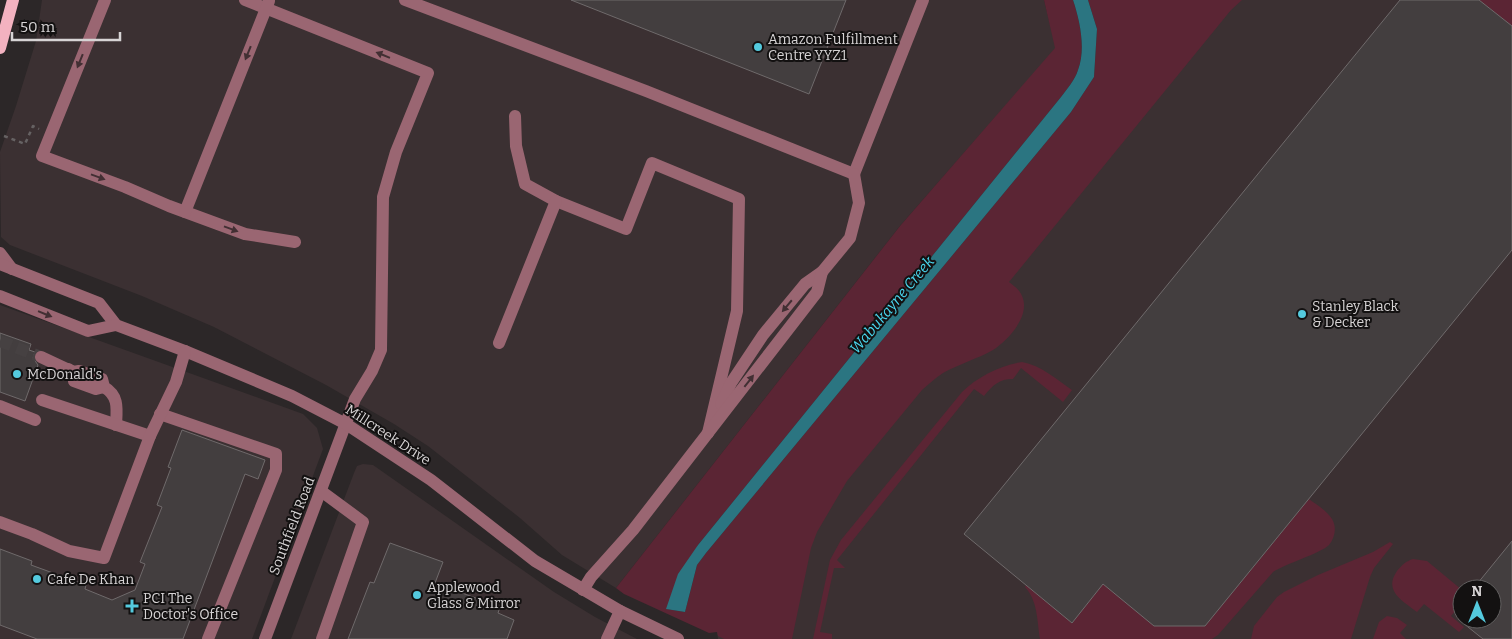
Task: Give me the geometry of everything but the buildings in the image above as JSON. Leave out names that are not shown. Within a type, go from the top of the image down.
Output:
[{"type":"main road","points":[[0,48],[13,0]]},
{"type":"street","points":[[105,0],[42,156],[245,234],[295,242]]},
{"type":"street","points":[[186,212],[268,4],[245,0]]},
{"type":"street","points":[[405,0],[646,91],[854,174]]},
{"type":"street","points":[[708,433],[731,382],[762,335],[805,284],[822,272],[850,238],[859,203],[854,174],[923,0]]},
{"type":"street","name":"Southfield Road","points":[[265,639],[355,399],[372,371],[381,350],[384,197],[396,152],[428,73],[268,4]]},
{"type":"street","points":[[515,116],[516,146],[525,184],[556,202],[626,229],[652,163],[739,199],[737,311],[708,433]]},
{"type":"street","points":[[499,344],[556,202]]},
{"type":"street","points":[[0,253],[12,269]]},
{"type":"street","points":[[0,264],[99,303],[116,325],[88,331],[0,296]]},
{"type":"street","points":[[583,590],[591,577],[633,530],[817,292],[822,272]]},
{"type":"street","name":"Millcreek Drive","points":[[116,325],[186,351],[292,396],[346,424],[431,480],[535,561],[620,611],[678,639]]},
{"type":"street","points":[[0,522],[69,551],[104,558],[150,436],[176,382],[186,351]]},
{"type":"street","points":[[41,357],[73,372],[79,371],[102,379],[104,387],[112,392],[117,405],[116,424]]},
{"type":"street","points":[[42,400],[150,436]]},
{"type":"street","points":[[0,406],[35,420]]},
{"type":"street","points":[[160,414],[276,454],[276,470],[208,639]]},
{"type":"street","points":[[321,491],[363,522],[322,639]]},
{"type":"street","points":[[607,639],[620,611]]},
{"type":"path","points":[[4,136],[25,144],[33,126],[51,134]]},
{"type":"shaded area","points":[[42,0],[1044,0],[1056,48],[900,226],[616,588],[562,555],[520,518],[428,446],[326,385],[214,327],[142,296],[10,245],[1,237],[0,152],[36,41]]},
{"type":"shaded area","points":[[1044,0],[1073,0],[1080,26],[1082,53],[1077,74],[1073,81],[698,545],[667,609],[685,612],[697,565],[706,553],[1071,112],[1094,77],[1097,29],[1088,0],[1242,0],[1231,10],[1009,282],[1020,292],[1024,304],[1021,319],[1011,334],[993,350],[943,373],[922,390],[847,481],[817,532],[811,548],[792,639],[724,639],[718,636],[717,632],[709,633],[624,594],[616,588],[900,226],[1055,48]]},
{"type":"shaded area","points":[[1215,0],[1512,0],[1512,639],[718,639],[717,632]]},
{"type":"shaded area","points":[[1479,0],[1512,0],[1512,26]]},
{"type":"shaded area","points":[[0,305],[303,414],[317,428],[323,449],[252,639],[0,639]]},
{"type":"shaded area","points":[[1022,362],[1036,366],[1072,390],[1063,402],[1021,368],[1013,379],[997,383],[984,396],[974,389],[837,560],[845,568],[834,568],[820,632],[832,634],[832,639],[813,639],[830,560],[841,540],[962,392],[990,372]]},
{"type":"shaded area","points":[[363,464],[373,465],[554,592],[595,617],[637,639],[291,639],[354,473],[357,466]]},
{"type":"shaded area","points":[[1309,499],[1325,511],[1334,522],[1334,536],[1329,545],[1318,552],[1273,572],[1218,635],[1212,639],[1040,639],[1035,605],[1025,587],[1026,585],[1072,623],[1103,584],[1154,625],[1205,626]]},
{"type":"shaded area","points":[[1390,542],[1393,544],[1374,568],[1370,577],[1351,639],[1251,639],[1254,626],[1277,597],[1284,592],[1318,575],[1373,552]]},
{"type":"shaded area","points":[[1413,559],[1427,561],[1452,582],[1452,626],[1424,604],[1417,612],[1396,595],[1393,590],[1393,578],[1402,565]]},
{"type":"shaded area","points":[[1387,616],[1397,618],[1407,625],[1400,633],[1406,639],[1373,639],[1379,622]]},
{"type":"water","points":[[1073,0],[1088,0],[1097,29],[1094,77],[1071,112],[706,553],[697,565],[685,612],[666,609],[678,574],[698,545],[1071,84],[1078,70],[1082,53],[1080,26]]},
{"type":"tunnel","points":[[0,341],[41,357]]},
{"type":"place","name":"Amazon Fulfillment Centre YYZ1","points":[[758,47]]},
{"type":"place","name":"Stanley Black & Decker","points":[[1302,314]]},
{"type":"place","name":"McDonald's","points":[[17,374]]},
{"type":"place","name":"Cafe De Khan","points":[[37,579]]},
{"type":"place","name":"Applewood Glass & Mirror","points":[[417,595]]},
{"type":"place","name":"PCI The Doctor's Office","points":[[132,606]]},
{"type":"water label","name":"Wabukayne Creek","points":[[892,305]]}]
